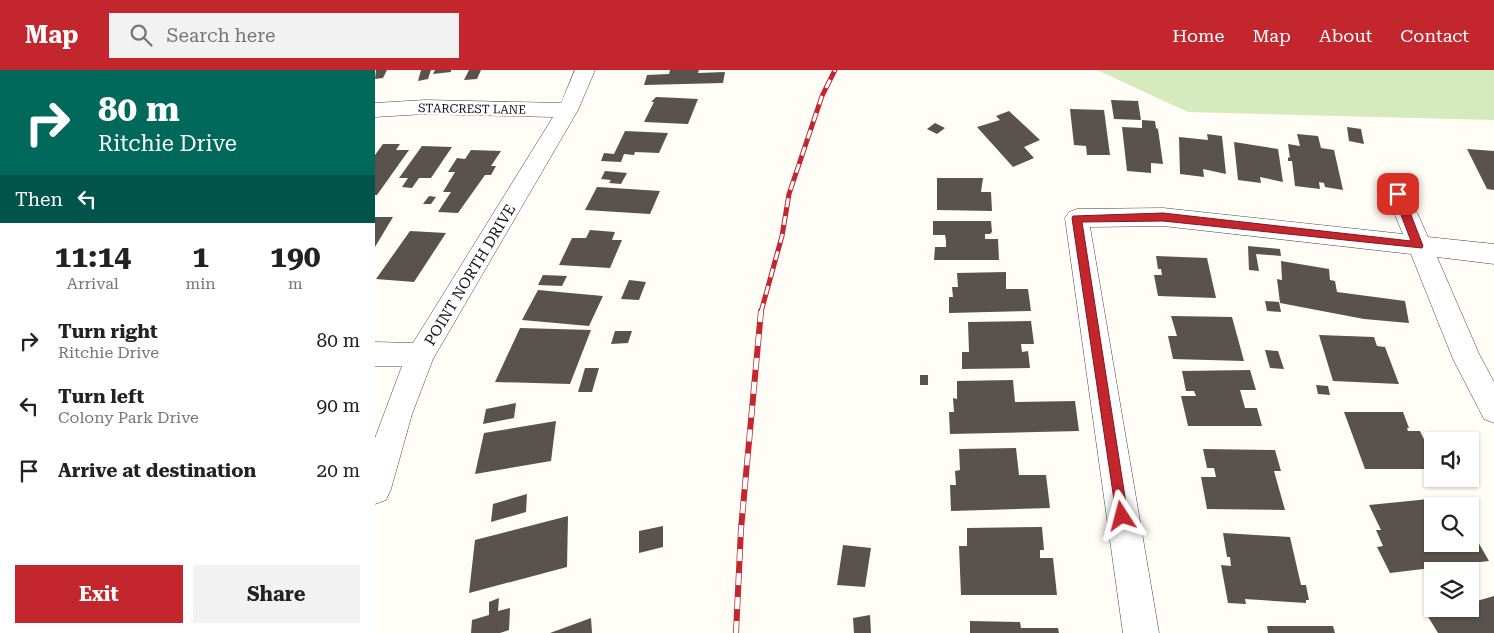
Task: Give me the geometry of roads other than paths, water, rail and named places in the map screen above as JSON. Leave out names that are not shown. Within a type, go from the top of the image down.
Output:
[{"type":"street","name":"POINT NORTH DRIVE","points":[[375,489],[397,414],[421,355],[568,110],[585,70]]},
{"type":"street","name":"STARCREST LANE","points":[[375,110],[425,108],[568,110]]},
{"type":"street","points":[[1398,194],[1467,360],[1494,410]]},
{"type":"street","points":[[1141,633],[1077,218],[1163,217],[1494,254]]},
{"type":"street","points":[[375,354],[421,355]]},
{"type":"railway","points":[[761,312],[782,236],[789,194],[822,96],[835,70]]},
{"type":"railway","points":[[736,633],[741,529],[761,311]]}]
